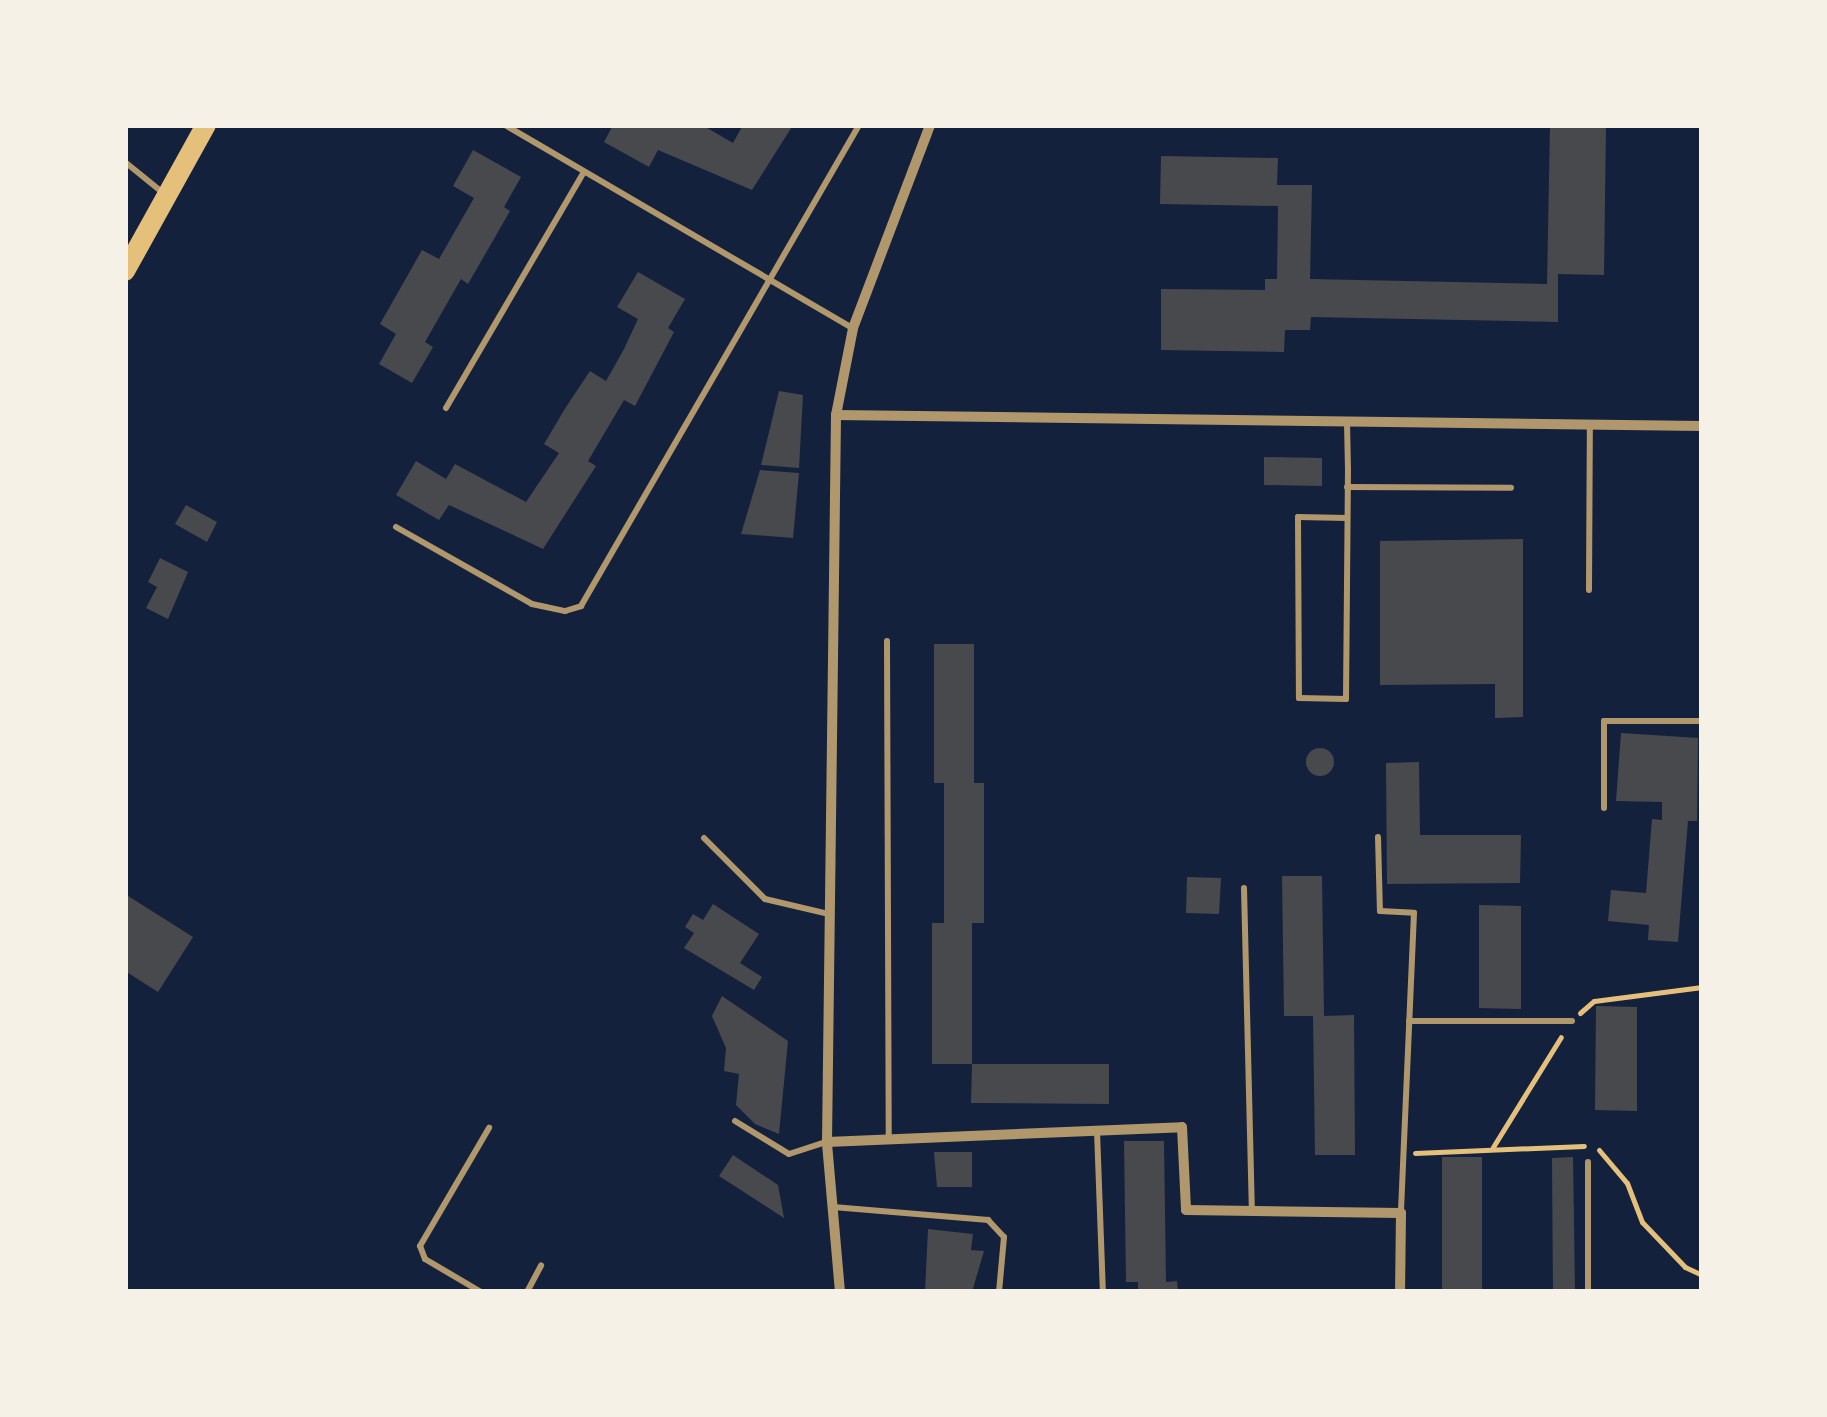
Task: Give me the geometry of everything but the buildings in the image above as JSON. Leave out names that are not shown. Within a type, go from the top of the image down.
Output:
[{"type":"main road","points":[[125,271],[132,243],[166,196],[206,125]]},
{"type":"street","points":[[840,1292],[827,1142],[836,415],[853,328],[930,125]]},
{"type":"street","points":[[836,415],[1702,426]]},
{"type":"street","points":[[827,1142],[1182,1127],[1186,1210],[1400,1213],[1400,1292]]},
{"type":"lane","points":[[505,125],[853,328]]},
{"type":"lane","points":[[396,527],[532,604],[565,611],[581,606],[859,125]]},
{"type":"lane","points":[[125,162],[166,196]]},
{"type":"lane","points":[[446,408],[584,172]]},
{"type":"lane","points":[[1347,422],[1347,518],[1346,698],[1300,698],[1298,517],[1347,518]]},
{"type":"lane","points":[[1588,590],[1590,425]]},
{"type":"lane","points":[[1347,487],[1511,488]]},
{"type":"lane","points":[[887,641],[889,1139]]},
{"type":"lane","points":[[1604,808],[1604,722],[1702,721]]},
{"type":"lane","points":[[1378,837],[1380,911],[1414,912],[1400,1213]]},
{"type":"lane","points":[[704,838],[765,898],[830,914]]},
{"type":"lane","points":[[1244,888],[1252,1210]]},
{"type":"lane","points":[[1409,1021],[1572,1021]]},
{"type":"lane","points":[[735,1121],[789,1154],[827,1142]]},
{"type":"lane","points":[[481,1292],[425,1259],[420,1246],[489,1128]]},
{"type":"lane","points":[[1097,1130],[1102,1292]]},
{"type":"lane","points":[[1588,1162],[1588,1292]]},
{"type":"lane","points":[[832,1208],[988,1220],[1004,1237],[999,1292]]},
{"type":"lane","points":[[526,1292],[542,1266]]},
{"type":"path","points":[[1492,1148],[1572,1021],[1594,1002],[1702,988]]},
{"type":"path","points":[[1403,1154],[1576,1144],[1606,1152],[1642,1222],[1702,1275]]}]
